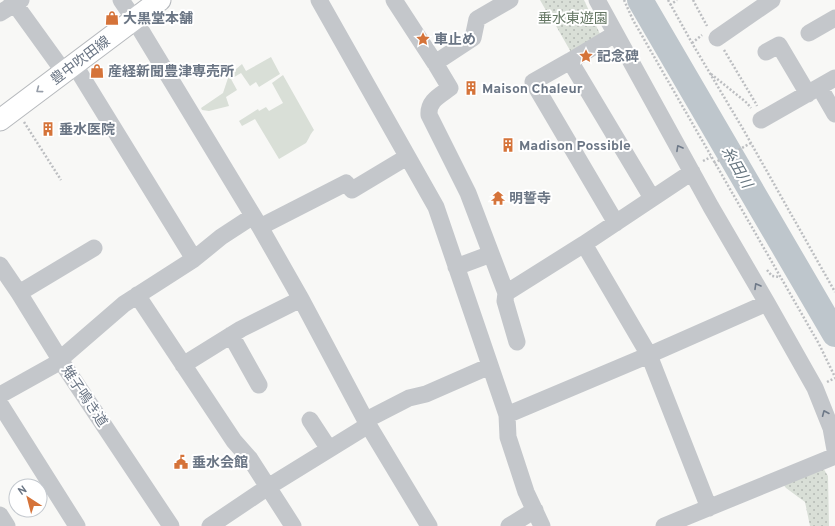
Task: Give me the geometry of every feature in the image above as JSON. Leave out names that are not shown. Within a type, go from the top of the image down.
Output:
[{"type":"main road","name":"豊中吹田線","points":[[8,114],[160,0]]},
{"type":"street","points":[[122,0],[301,298],[367,423],[429,526]]},
{"type":"street","points":[[319,0],[436,207],[507,415],[508,437],[526,492],[542,526]]},
{"type":"street","points":[[394,0],[450,88],[434,100],[429,109],[429,115],[468,193],[506,293],[506,301],[517,342]]},
{"type":"street","points":[[435,63],[473,38],[477,19],[510,0]]},
{"type":"street","points":[[596,0],[711,207],[815,388],[831,428],[835,450]]},
{"type":"street","points":[[717,38],[772,0]]},
{"type":"street","points":[[0,13],[16,1],[69,68],[194,259]]},
{"type":"street","points":[[809,33],[835,18]]},
{"type":"street","points":[[615,34],[533,82],[616,223]]},
{"type":"street","points":[[766,52],[779,45],[814,91],[835,114]]},
{"type":"street","points":[[570,61],[652,198]]},
{"type":"street","points":[[750,125],[814,91],[835,78]]},
{"type":"street","points":[[0,395],[61,361],[65,355],[124,304],[194,259],[220,237],[346,183],[352,190],[407,157]]},
{"type":"street","points":[[506,293],[584,244],[692,172]]},
{"type":"street","points":[[584,244],[649,355],[709,508]]},
{"type":"street","points":[[19,293],[94,248]]},
{"type":"street","points":[[456,267],[491,254]]},
{"type":"street","name":"雉子鳴き道","points":[[0,265],[61,361],[171,526]]},
{"type":"street","points":[[137,295],[234,441],[250,459],[293,526]]},
{"type":"street","points":[[183,365],[240,329],[301,298]]},
{"type":"street","points":[[507,415],[767,303]]},
{"type":"street","points":[[231,335],[259,385]]},
{"type":"street","points":[[210,526],[268,487],[362,429],[372,417],[409,398],[426,394],[490,366]]},
{"type":"street","points":[[0,404],[77,526]]},
{"type":"street","points":[[310,420],[329,449]]},
{"type":"street","points":[[664,526],[835,456]]},
{"type":"street","points":[[510,526],[535,510]]},
{"type":"street","points":[[0,515],[7,526]]},
{"type":"path","points":[[624,0],[633,20],[710,158],[714,162],[819,344],[835,376]]},
{"type":"path","points":[[668,0],[710,73],[750,125]]},
{"type":"path","points":[[670,5],[677,0]]},
{"type":"path","points":[[693,0],[709,30],[717,38],[755,102],[750,125],[749,143],[835,292]]},
{"type":"path","points":[[710,73],[747,103]]},
{"type":"path","points":[[8,114],[61,180]]},
{"type":"path","points":[[714,162],[749,143]]},
{"type":"green space","name":"垂水東遊園","points":[[540,0],[584,0],[600,34],[572,54]]},
{"type":"green space","points":[[271,57],[280,74],[259,87],[256,82],[250,86],[241,73],[231,79],[237,90],[226,97],[229,106],[209,111],[202,110],[201,108],[223,93],[229,75],[242,64],[246,71]]},
{"type":"green space","points":[[283,75],[314,130],[306,143],[279,159],[255,119],[242,126],[239,121],[258,109],[259,111],[266,107],[269,111],[283,103],[272,83]]},
{"type":"green space","points":[[823,468],[828,476],[829,526],[810,526],[805,502],[786,488],[782,483]]},
{"type":"waterway","name":"糸田川","points":[[640,0],[835,334]]},
{"type":"place","name":"大黒堂本舗","points":[[112,18]]},
{"type":"place","name":"車止め","points":[[423,39]]},
{"type":"place","name":"記念碑","points":[[586,56]]},
{"type":"place","name":"産経新聞豊津専売所","points":[[97,71]]},
{"type":"place","name":"Maison Chaleur","points":[[471,88]]},
{"type":"place","name":"垂水医院","points":[[48,129]]},
{"type":"place","name":"Madison Possible","points":[[508,145]]},
{"type":"place","name":"明誓寺","points":[[498,198]]},
{"type":"place","name":"垂水会館","points":[[181,462]]}]
